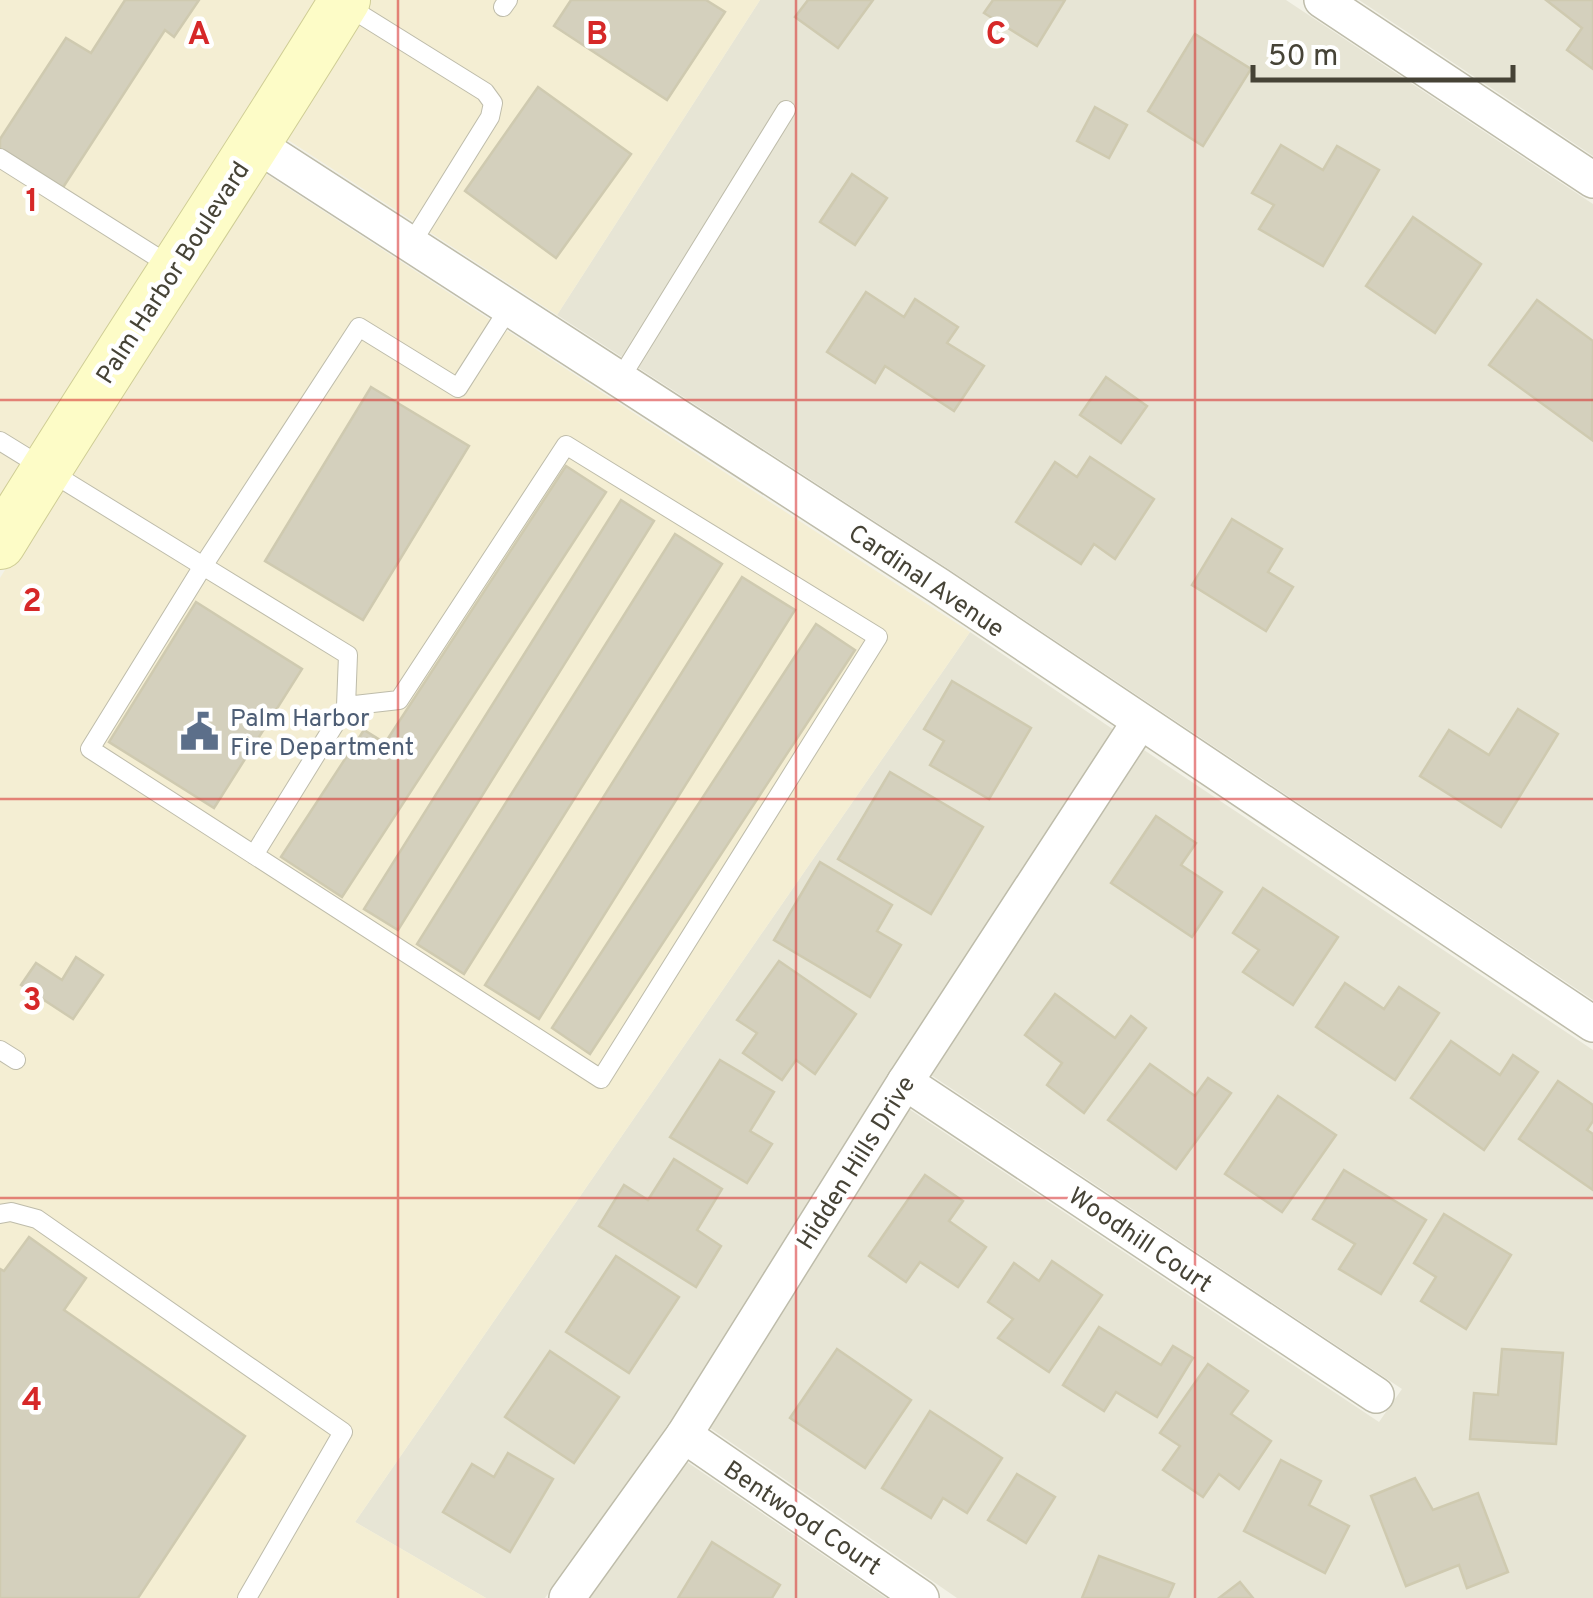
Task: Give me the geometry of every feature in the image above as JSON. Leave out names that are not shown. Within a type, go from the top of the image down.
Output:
[{"type":"main road","name":"Palm Harbor Boulevard","points":[[0,544],[344,2]]},
{"type":"street","points":[[1322,0],[1593,180]]},
{"type":"street","name":"Cardinal Avenue","points":[[256,144],[939,586],[1593,1024]]},
{"type":"street","name":"Hidden Hills Drive","points":[[567,1598],[684,1436],[906,1082],[1140,723]]},
{"type":"street","name":"Woodhill Court","points":[[906,1082],[1376,1395]]},
{"type":"street","name":"Bentwood Court","points":[[684,1436],[922,1598]]},
{"type":"lane","points":[[344,2],[484,92],[492,102],[490,118],[411,244]]},
{"type":"lane","points":[[620,380],[786,110]]},
{"type":"lane","points":[[0,158],[174,268]]},
{"type":"lane","points":[[346,706],[399,700],[566,446],[878,638],[600,1079],[90,749],[203,566],[359,327],[458,388],[510,308]]},
{"type":"lane","points":[[0,441],[348,656],[346,706],[254,856]]},
{"type":"lane","points":[[0,1214],[11,1212],[37,1219],[343,1432],[246,1598]]},
{"type":"shaded area","points":[[0,0],[324,0],[0,510]]},
{"type":"shaded area","points":[[366,0],[760,0],[557,315],[282,136]]},
{"type":"shaded area","points":[[760,0],[1286,0],[1593,204],[1593,1000],[950,570],[557,315]]},
{"type":"shaded area","points":[[1359,0],[1593,0],[1593,156]]},
{"type":"shaded area","points":[[260,170],[970,632],[355,1522],[486,1598],[0,1598],[0,578],[123,379]]},
{"type":"shaded area","points":[[970,632],[1114,730],[879,1089],[669,1425],[545,1598],[486,1598],[355,1522]]},
{"type":"shaded area","points":[[1144,750],[1593,1050],[1593,1598],[957,1598],[710,1428],[909,1109],[1379,1422],[1402,1389],[931,1075]]},
{"type":"shaded area","points":[[687,1462],[886,1598],[590,1598]]},
{"type":"building","points":[[125,0],[199,0],[174,37],[165,30],[62,189],[0,150],[0,139],[66,38],[91,53]]},
{"type":"building","points":[[571,0],[706,0],[725,12],[667,100],[554,26]]},
{"type":"building","points":[[808,0],[873,0],[838,48],[795,17]]},
{"type":"building","points":[[993,0],[1065,0],[1037,46],[984,13]]},
{"type":"building","points":[[1546,0],[1593,0],[1593,69],[1567,50],[1582,28]]},
{"type":"building","points":[[1195,34],[1251,69],[1203,146],[1148,111]]},
{"type":"building","points":[[538,87],[631,154],[556,258],[465,191]]},
{"type":"building","points":[[1095,107],[1127,125],[1109,158],[1077,141]]},
{"type":"building","points":[[1281,145],[1323,170],[1337,146],[1379,170],[1323,266],[1259,229],[1274,205],[1252,193]]},
{"type":"building","points":[[852,174],[887,198],[855,245],[820,222]]},
{"type":"building","points":[[1413,217],[1481,264],[1435,333],[1366,286]]},
{"type":"building","points":[[866,292],[904,317],[915,299],[958,327],[947,343],[984,366],[954,411],[885,366],[875,383],[827,352]]},
{"type":"building","points":[[1537,300],[1593,341],[1592,440],[1489,365]]},
{"type":"building","points":[[1106,377],[1147,406],[1121,443],[1080,415]]},
{"type":"building","points":[[371,387],[469,446],[363,620],[265,561]]},
{"type":"building","points":[[1090,457],[1154,499],[1115,559],[1094,544],[1081,564],[1016,522],[1055,462],[1077,477]]},
{"type":"building","points":[[566,466],[606,492],[342,897],[281,857],[364,730],[385,743]]},
{"type":"building","points":[[621,500],[654,521],[398,930],[364,909]]},
{"type":"building","points":[[1232,519],[1282,549],[1268,572],[1293,587],[1266,631],[1192,585]]},
{"type":"building","points":[[675,534],[722,564],[464,974],[417,944]]},
{"type":"building","points":[[742,577],[795,610],[539,1019],[485,985]]},
{"type":"building","points":[[196,602],[302,669],[214,808],[109,742]]},
{"type":"building","points":[[816,624],[855,650],[590,1054],[552,1028]]},
{"type":"building","points":[[952,681],[1031,728],[989,799],[930,765],[944,741],[924,729]]},
{"type":"building","points":[[1518,709],[1558,734],[1501,827],[1420,776],[1449,730],[1489,755]]},
{"type":"building","points":[[890,772],[983,827],[931,914],[838,859]]},
{"type":"building","points":[[1156,816],[1196,843],[1181,865],[1222,892],[1192,937],[1111,883]]},
{"type":"building","points":[[820,862],[892,905],[877,931],[901,945],[870,997],[774,940]]},
{"type":"building","points":[[1263,888],[1338,937],[1293,1005],[1243,972],[1259,950],[1233,933]]},
{"type":"building","points":[[76,957],[103,975],[73,1019],[21,985],[36,963],[62,980]]},
{"type":"building","points":[[779,961],[856,1014],[815,1074],[796,1060],[782,1080],[743,1053],[757,1033],[737,1020]]},
{"type":"building","points":[[1345,983],[1384,1009],[1399,987],[1439,1013],[1395,1080],[1316,1027]]},
{"type":"building","points":[[1055,994],[1115,1038],[1131,1016],[1146,1028],[1084,1113],[1047,1085],[1062,1063],[1025,1035]]},
{"type":"building","points":[[1451,1041],[1500,1075],[1513,1055],[1538,1072],[1484,1150],[1411,1098]]},
{"type":"building","points":[[720,1060],[774,1092],[750,1131],[772,1144],[747,1183],[670,1137]]},
{"type":"building","points":[[1150,1064],[1195,1096],[1208,1078],[1231,1093],[1176,1169],[1108,1120]]},
{"type":"building","points":[[1558,1081],[1593,1105],[1593,1121],[1587,1130],[1593,1134],[1593,1190],[1519,1139]]},
{"type":"building","points":[[1278,1096],[1336,1135],[1282,1212],[1225,1174]]},
{"type":"building","points":[[674,1159],[722,1189],[697,1230],[721,1246],[696,1287],[599,1226],[624,1185],[648,1200]]},
{"type":"building","points":[[1344,1170],[1426,1220],[1381,1294],[1339,1269],[1355,1244],[1313,1219]]},
{"type":"building","points":[[925,1175],[963,1201],[949,1221],[986,1247],[958,1287],[920,1262],[906,1282],[869,1256]]},
{"type":"building","points":[[1444,1214],[1511,1255],[1466,1329],[1421,1301],[1436,1277],[1414,1263]]},
{"type":"building","points":[[29,1237],[86,1278],[64,1310],[245,1436],[138,1598],[0,1598],[0,1269],[4,1271]]},
{"type":"building","points":[[616,1256],[679,1297],[629,1373],[566,1332]]},
{"type":"building","points":[[1052,1261],[1102,1295],[1049,1372],[998,1338],[1013,1319],[988,1302],[1014,1263],[1039,1281]]},
{"type":"building","points":[[1099,1327],[1161,1365],[1173,1346],[1193,1358],[1157,1417],[1116,1392],[1104,1411],[1063,1385]]},
{"type":"building","points":[[837,1349],[911,1400],[865,1468],[790,1418]]},
{"type":"building","points":[[1502,1349],[1563,1353],[1556,1444],[1470,1439],[1474,1393],[1498,1395]]},
{"type":"building","points":[[550,1351],[619,1397],[574,1463],[505,1417]]},
{"type":"building","points":[[1208,1364],[1248,1391],[1231,1414],[1271,1441],[1239,1489],[1219,1474],[1203,1497],[1163,1470],[1180,1446],[1160,1433]]},
{"type":"building","points":[[930,1411],[1002,1458],[967,1513],[943,1498],[931,1518],[882,1488]]},
{"type":"building","points":[[508,1453],[553,1479],[510,1552],[443,1512],[472,1464],[494,1477]]},
{"type":"building","points":[[1281,1460],[1321,1481],[1309,1505],[1349,1526],[1325,1573],[1244,1531]]},
{"type":"building","points":[[1017,1474],[1055,1497],[1026,1543],[988,1520]]},
{"type":"building","points":[[1415,1478],[1433,1510],[1478,1493],[1508,1572],[1467,1588],[1459,1565],[1406,1586],[1371,1496]]},
{"type":"building","points":[[712,1542],[780,1585],[772,1598],[678,1598]]},
{"type":"building","points":[[1099,1556],[1174,1584],[1168,1598],[1082,1598]]},
{"type":"building","points":[[1240,1582],[1253,1598],[1219,1598]]},
{"type":"place","name":"Palm Harbor Fire Department","points":[[200,731]]}]
